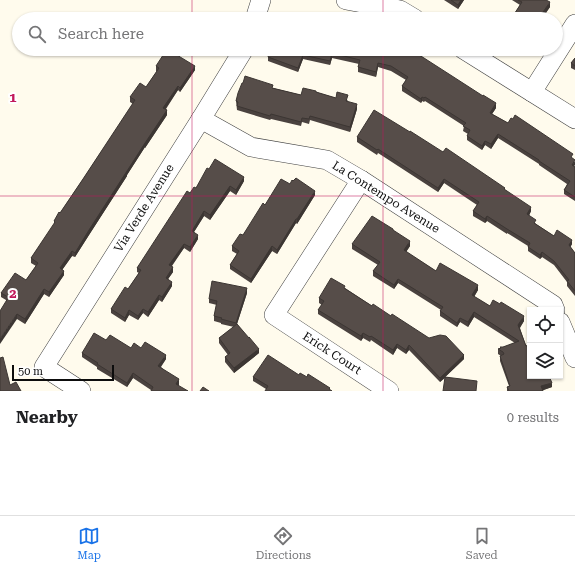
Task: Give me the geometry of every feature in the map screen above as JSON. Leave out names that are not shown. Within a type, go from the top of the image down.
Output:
[{"type":"street","points":[[257,12],[261,0]]},
{"type":"street","points":[[346,0],[406,10]]},
{"type":"street","points":[[563,43],[575,24]]},
{"type":"street","name":"Via Verde Avenue","points":[[82,391],[44,367],[240,56]]},
{"type":"street","points":[[474,56],[575,119]]},
{"type":"street","points":[[532,92],[555,56]]},
{"type":"street","name":"La Contempo Avenue","points":[[201,119],[251,147],[327,160],[361,180],[553,305],[554,307]]},
{"type":"street","name":"Erick Court","points":[[361,180],[274,315],[389,391]]},
{"type":"street","points":[[563,329],[575,358]]},
{"type":"building","points":[[451,0],[461,0],[458,5]]},
{"type":"building","points":[[518,0],[546,0],[550,2],[543,12],[516,12],[522,2]]},
{"type":"building","points":[[162,56],[179,56],[195,66],[180,88],[178,86],[163,108],[167,110],[75,253],[72,251],[60,268],[64,271],[49,292],[44,289],[25,319],[17,314],[0,339],[0,311],[8,298],[1,293],[15,273],[26,280],[38,263],[31,258],[55,222],[54,221],[59,212],[60,213],[135,100],[130,97],[140,83],[146,87],[159,68],[156,66]]},
{"type":"building","points":[[268,56],[303,56],[298,68]]},
{"type":"building","points":[[308,56],[331,56],[330,61]]},
{"type":"building","points":[[344,56],[421,56],[496,103],[490,113],[508,123],[515,115],[573,154],[571,157],[575,160],[572,165],[575,167],[575,197],[564,190],[570,181],[539,160],[498,134],[491,144],[485,141],[482,146],[467,136],[470,130],[463,126],[466,123],[425,97],[422,97],[421,99],[402,86],[408,77],[391,66],[378,63],[376,72],[358,67],[360,60]]},
{"type":"building","points":[[575,58],[575,66],[571,63]]},
{"type":"building","points":[[245,76],[273,85],[272,88],[301,95],[303,88],[336,98],[337,92],[348,95],[346,101],[357,104],[350,127],[310,116],[309,119],[302,118],[301,122],[271,114],[270,116],[237,106],[238,102],[236,101],[238,93]]},
{"type":"building","points":[[374,110],[443,152],[446,148],[531,207],[527,214],[536,220],[534,223],[554,236],[557,230],[572,240],[569,245],[575,253],[575,291],[567,281],[569,280],[554,261],[542,252],[540,255],[528,247],[530,243],[487,216],[485,219],[473,211],[479,202],[444,179],[438,188],[357,137]]},
{"type":"building","points":[[215,159],[244,177],[236,190],[230,186],[210,215],[204,211],[192,231],[198,235],[190,247],[184,244],[169,265],[173,267],[166,278],[172,282],[162,297],[159,295],[148,312],[143,309],[138,316],[129,310],[125,318],[111,309],[125,287],[128,289],[141,270],[137,268],[187,191],[190,193],[194,187],[196,188],[207,168],[209,169]]},
{"type":"building","points":[[296,178],[315,191],[277,250],[272,246],[251,279],[230,265],[239,251],[232,246],[240,234],[243,235],[263,203],[265,205],[281,179],[290,184],[292,180],[293,181]]},
{"type":"building","points":[[372,216],[410,241],[404,250],[436,271],[440,263],[478,285],[472,295],[490,306],[493,300],[500,304],[501,302],[524,316],[518,325],[527,346],[527,379],[550,379],[552,383],[541,386],[543,391],[509,391],[507,387],[510,386],[500,356],[504,354],[498,349],[519,341],[474,312],[468,322],[460,318],[457,323],[440,311],[443,307],[398,279],[394,285],[373,271],[380,262],[352,244]]},
{"type":"building","points":[[331,278],[345,286],[344,288],[372,306],[373,304],[391,316],[392,314],[429,338],[440,335],[446,336],[464,355],[440,378],[409,345],[406,350],[397,344],[393,350],[371,336],[370,337],[363,333],[361,336],[318,310],[324,301],[319,298]]},
{"type":"building","points":[[212,281],[247,288],[236,323],[214,316],[217,301],[209,299]]},
{"type":"building","points":[[237,324],[259,349],[234,368],[225,357],[230,353],[219,338]]},
{"type":"building","points":[[94,333],[106,340],[110,335],[131,348],[134,343],[141,348],[145,342],[166,355],[158,366],[179,379],[176,384],[188,391],[151,391],[153,387],[133,373],[127,383],[82,353]]},
{"type":"building","points":[[268,355],[299,375],[300,373],[307,377],[308,374],[330,388],[329,389],[332,391],[265,391],[268,386],[253,377]]},
{"type":"building","points":[[3,357],[10,385],[16,382],[21,391],[0,391],[0,358]]},
{"type":"building","points":[[445,377],[477,381],[476,391],[443,391]]},
{"type":"building","points":[[203,387],[209,391],[200,391]]}]
